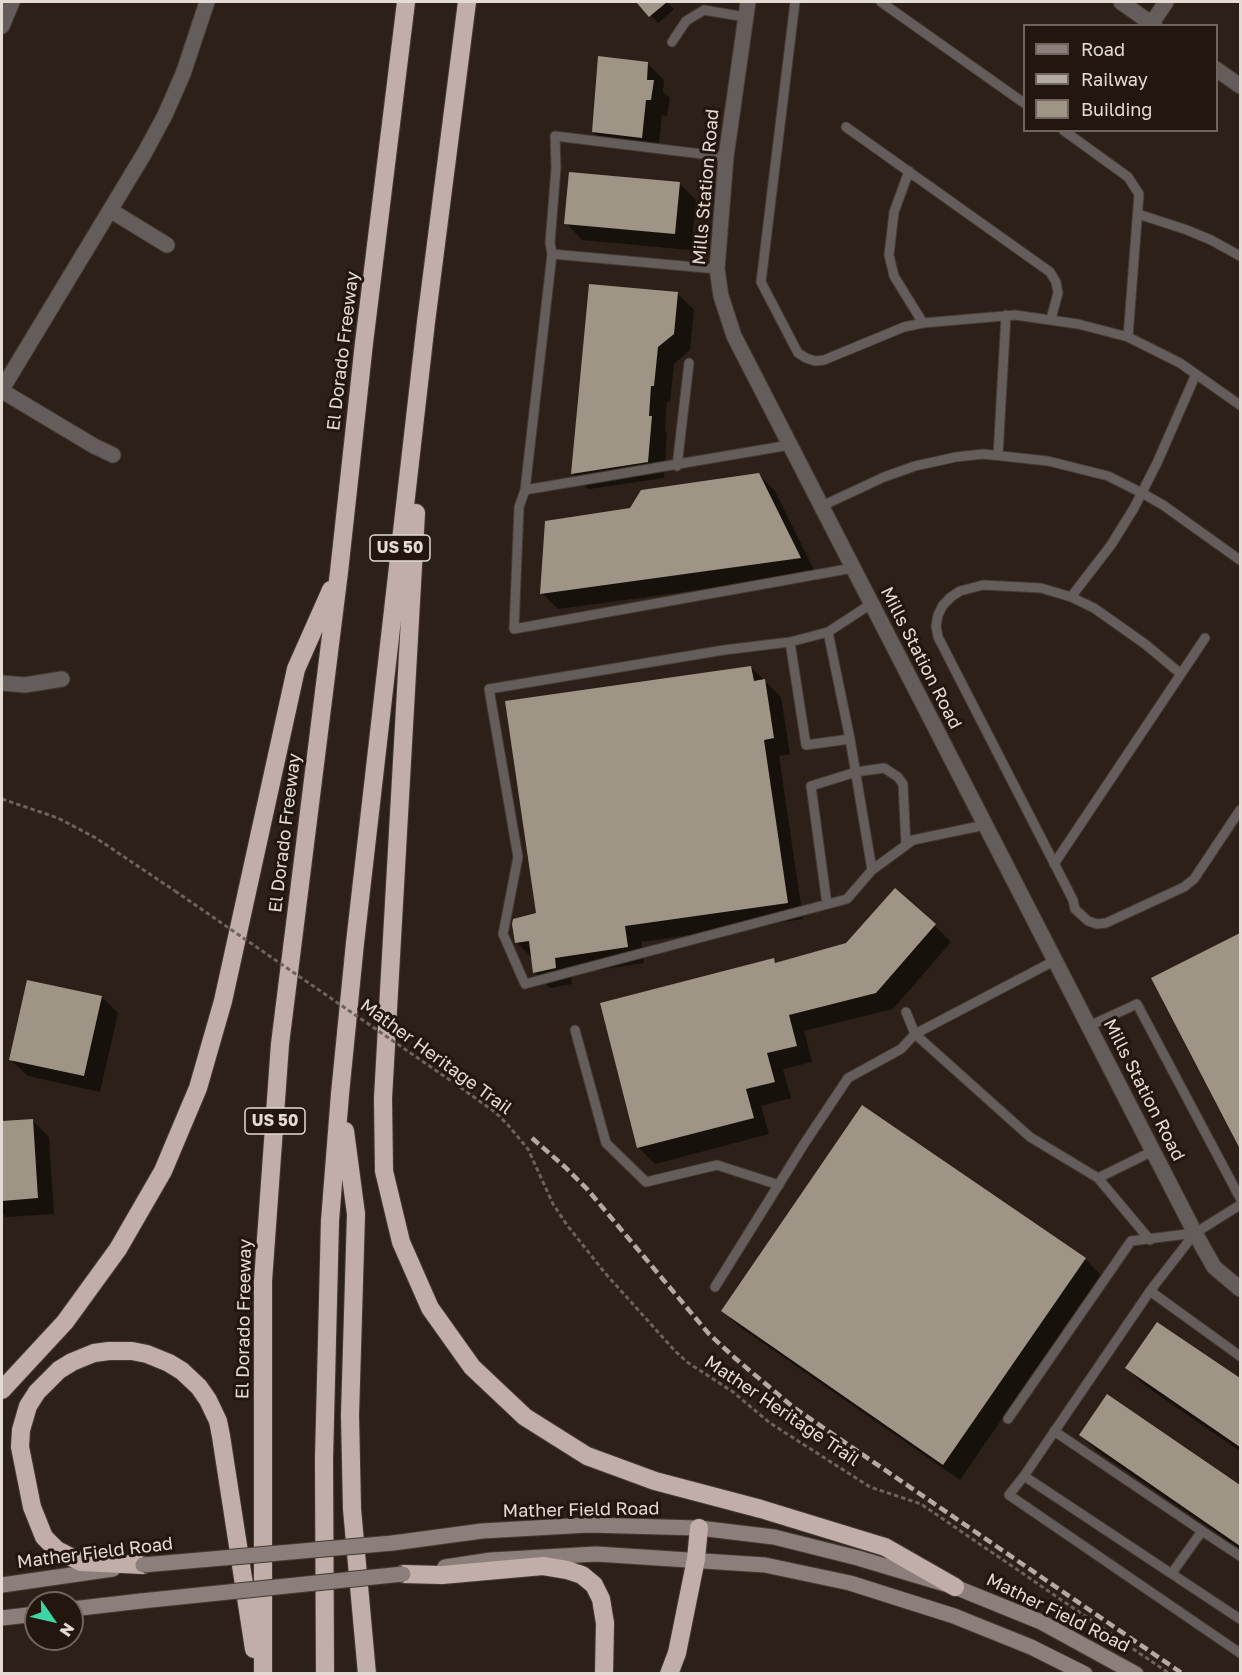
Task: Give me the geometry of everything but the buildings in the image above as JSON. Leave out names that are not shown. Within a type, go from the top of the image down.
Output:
[{"type":"highway","name":"El Dorado Freeway","points":[[263,1674],[264,1269],[280,1044],[339,572],[364,342],[406,2]]},
{"type":"highway","name":"US 50","points":[[325,1674],[324,1458],[330,1221],[340,1094],[355,943],[426,322],[467,2]]},
{"type":"highway","points":[[426,322],[383,1098],[384,1171],[400,1242],[430,1308],[472,1367],[525,1417],[587,1456],[655,1481],[761,1509],[885,1547],[955,1587]]},
{"type":"highway","points":[[2,1390],[65,1322],[118,1249],[163,1171],[198,1088],[223,1001],[296,669],[339,572]]},
{"type":"highway","points":[[340,1094],[356,1214],[350,1415],[352,1509],[367,1674]]},
{"type":"highway","points":[[143,1565],[81,1562],[57,1550],[44,1537],[32,1508],[20,1448],[21,1430],[28,1406],[37,1392],[59,1370],[94,1353],[132,1351],[169,1363],[182,1371],[199,1387],[208,1400],[218,1421],[221,1436],[258,1674]]},
{"type":"highway","points":[[669,1674],[677,1653],[696,1559],[699,1528]]},
{"type":"highway","points":[[403,1574],[442,1575],[543,1566],[582,1575],[594,1585],[601,1599],[604,1623],[604,1674]]},
{"type":"main road","name":"Mather Field Road","points":[[2,1585],[143,1565],[393,1543],[482,1531],[588,1525],[699,1528],[774,1537],[858,1558],[955,1587],[1041,1622],[1136,1674]]},
{"type":"main road","points":[[84,1608],[403,1574],[491,1560],[596,1554],[696,1559],[765,1565],[849,1583],[988,1629],[1085,1674]]},
{"type":"main road","points":[[2,1618],[24,1615]]},
{"type":"street","points":[[2,26],[12,2]]},
{"type":"street","points":[[113,455],[94,446],[2,390],[165,115],[187,64],[207,2]]},
{"type":"street","name":"Mills Station Road","points":[[748,2],[726,157],[717,269],[721,296],[734,336],[1195,1233],[1214,1267],[1239,1286]]},
{"type":"street","points":[[1121,2],[1154,24],[1166,2]]},
{"type":"street","points":[[1218,70],[1240,86]]},
{"type":"street","points":[[110,210],[167,245]]},
{"type":"street","points":[[2,683],[25,685],[62,680]]},
{"type":"lane","points":[[795,2],[761,282],[798,353],[814,361],[824,360],[904,327],[923,323],[1006,315],[1051,319],[1128,337],[1180,363],[1240,405]]},
{"type":"lane","points":[[881,2],[1023,102]]},
{"type":"lane","points":[[672,42],[686,21],[704,10],[745,17]]},
{"type":"lane","points":[[846,128],[1050,272],[1056,282],[1058,292],[1051,319]]},
{"type":"lane","points":[[1066,132],[1128,177],[1139,194],[1128,337]]},
{"type":"lane","points":[[726,157],[555,136],[556,168],[550,243],[552,254],[525,490],[519,507],[514,629],[853,568]]},
{"type":"lane","points":[[909,171],[894,212],[888,255],[894,276],[923,323]]},
{"type":"lane","points":[[1138,214],[1187,230],[1240,256]]},
{"type":"lane","points":[[552,254],[717,269]]},
{"type":"lane","points":[[998,455],[1006,315]]},
{"type":"lane","points":[[677,466],[689,363]]},
{"type":"lane","points":[[1071,597],[1111,545],[1142,493],[1196,374]]},
{"type":"lane","points":[[525,490],[790,445]]},
{"type":"lane","points":[[822,506],[915,466],[956,457],[983,454],[1048,461],[1108,476],[1142,493],[1163,505],[1240,560]]},
{"type":"lane","points":[[1181,674],[1117,623],[1071,597],[1041,588],[983,585],[960,591],[943,605],[938,615],[936,626],[938,637],[1075,909],[1088,921],[1106,923],[1189,883],[1206,862],[1240,810]]},
{"type":"lane","points":[[871,604],[828,632],[790,642],[724,650],[489,689],[518,857],[502,934],[525,984],[847,899],[872,870],[913,840],[985,825]]},
{"type":"lane","points":[[828,632],[850,739],[872,870]]},
{"type":"lane","points":[[1054,864],[1205,638]]},
{"type":"lane","points":[[790,642],[807,745],[850,739]]},
{"type":"lane","points":[[827,904],[811,786],[856,772],[884,768],[898,777],[903,784],[906,845]]},
{"type":"lane","points":[[715,1287],[848,1078],[901,1049],[915,1034],[1054,961]]},
{"type":"lane","points":[[1089,1026],[1137,1004],[1240,1198]]},
{"type":"lane","points":[[906,1012],[915,1034],[1030,1137],[1098,1178],[1150,1240]]},
{"type":"lane","points":[[575,1029],[606,1143],[646,1182],[717,1165],[779,1185]]},
{"type":"lane","points":[[1098,1178],[1153,1151]]},
{"type":"lane","points":[[1240,1205],[1195,1233],[1150,1291],[1009,1495],[1240,1653]]},
{"type":"lane","points":[[1008,1419],[1131,1241],[1195,1233]]},
{"type":"lane","points":[[1150,1291],[1240,1356]]},
{"type":"lane","points":[[1054,1431],[1240,1556]]},
{"type":"lane","points":[[1024,1476],[1240,1619]]},
{"type":"lane","points":[[1172,1574],[1202,1531]]},
{"type":"path","name":"Mather Heritage Trail","points":[[2,799],[58,818],[86,833],[175,891],[495,1112],[528,1149],[553,1204],[567,1226],[605,1273],[687,1362],[733,1392],[770,1424],[870,1487],[921,1504],[1170,1674]]},
{"type":"railway","points":[[532,1138],[587,1189],[709,1334],[793,1407],[1183,1674]]}]
